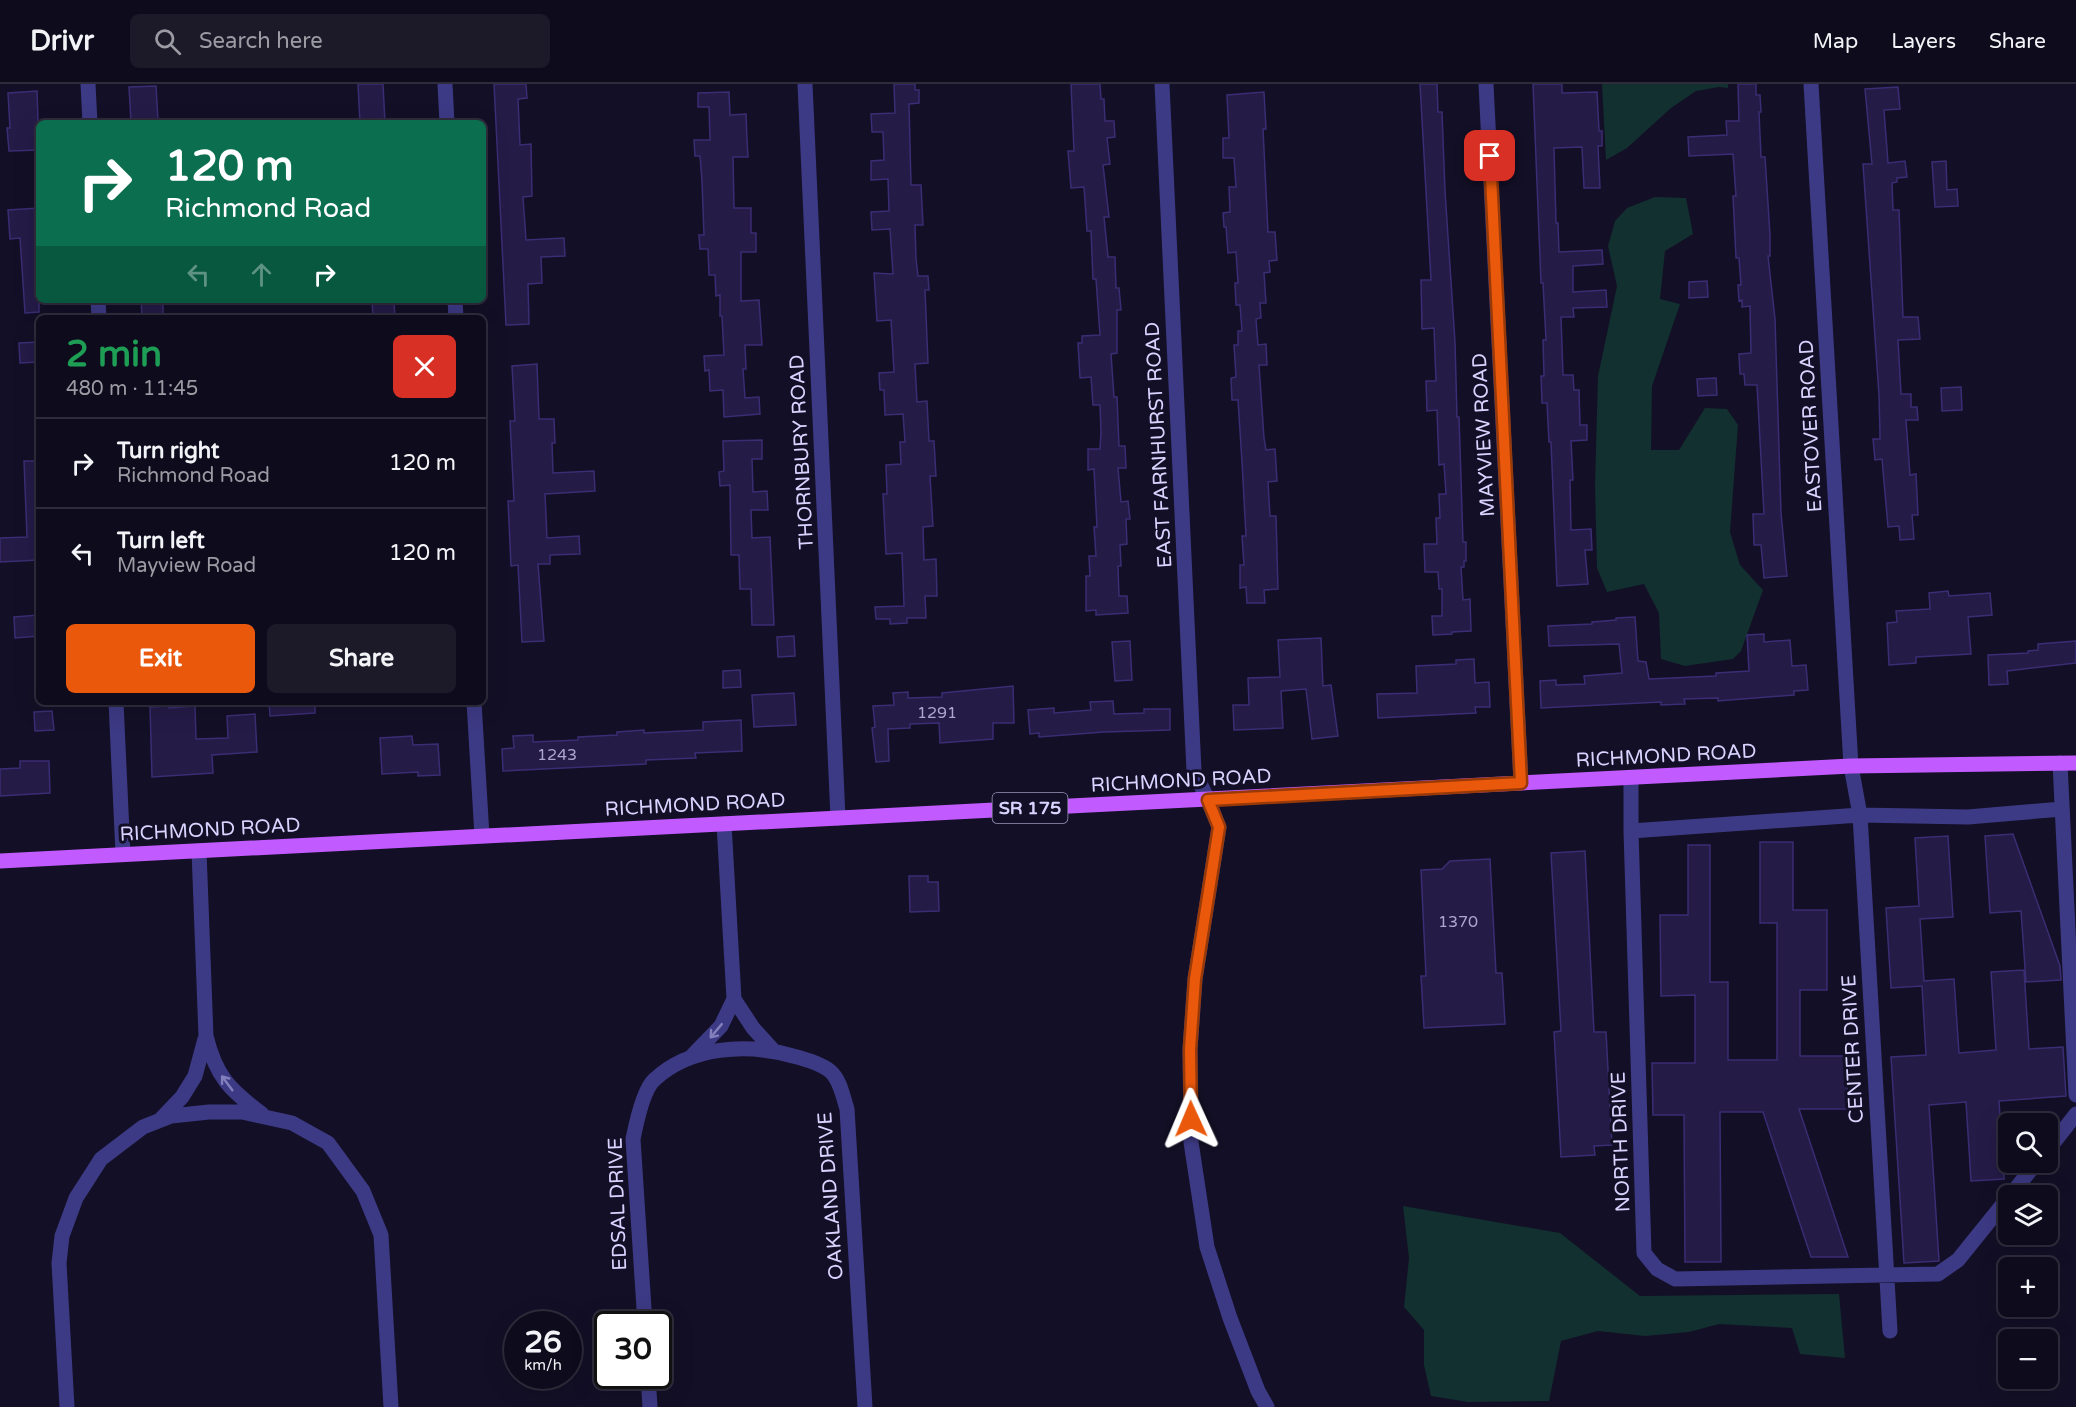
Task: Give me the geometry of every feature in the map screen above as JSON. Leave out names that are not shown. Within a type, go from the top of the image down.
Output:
[{"type":"main road","name":"RICHMOND ROAD","points":[[0,861],[1851,766],[2076,763]]},
{"type":"street","points":[[88,84],[90,120]]},
{"type":"street","points":[[445,84],[447,120]]},
{"type":"street","name":"THORNBURY ROAD","points":[[804,84],[838,818]]},
{"type":"street","name":"EAST FARNHURST ROAD","points":[[1162,84],[1194,771],[1219,827],[1195,979],[1190,1049],[1191,1142],[1207,1247],[1230,1318],[1258,1391],[1267,1407]]},
{"type":"street","name":"MAYVIEW ROAD","points":[[1486,84],[1521,783]]},
{"type":"street","name":"EASTOVER ROAD","points":[[1811,84],[1851,766]]},
{"type":"street","points":[[116,705],[123,854]]},
{"type":"street","points":[[474,705],[482,836]]},
{"type":"street","points":[[2060,763],[2076,1095]]},
{"type":"street","name":"CENTER DRIVE","points":[[1851,766],[1860,814],[1890,1330]]},
{"type":"street","name":"NORTH DRIVE","points":[[1631,778],[1630,831],[1644,1253],[1657,1269],[1675,1279],[1938,1274],[1958,1260],[1998,1211]]},
{"type":"street","points":[[1630,831],[1860,814],[1968,817],[2062,809]]},
{"type":"street","points":[[691,1058],[721,1026],[734,999],[724,824]]},
{"type":"street","points":[[199,851],[206,1036],[210,1056],[218,1072],[234,1093],[266,1117]]},
{"type":"street","points":[[734,999],[753,1028],[773,1050]]},
{"type":"street","points":[[159,1121],[182,1097],[195,1076],[206,1036]]},
{"type":"street","name":"OAKLAND DRIVE","points":[[714,1052],[743,1048],[773,1050],[806,1059],[831,1072],[839,1085],[847,1109],[865,1407]]},
{"type":"street","name":"EDSAL DRIVE","points":[[644,1311],[633,1139],[637,1115],[652,1081],[667,1070],[691,1058],[714,1052]]},
{"type":"street","points":[[67,1407],[58,1263],[62,1236],[76,1198],[101,1159],[143,1127],[171,1116],[209,1112],[242,1112],[292,1123],[327,1143],[363,1191],[381,1235],[391,1407]]},
{"type":"street","points":[[2058,1137],[2076,1114]]},
{"type":"street","name":"NORTH DRIVE","points":[[2019,1185],[2028,1173]]},
{"type":"street","points":[[649,1389],[650,1407]]},
{"type":"green space","points":[[1602,84],[1728,84],[1728,88],[1719,87],[1696,91],[1671,108],[1627,148],[1606,160]]},
{"type":"green space","points":[[1655,197],[1686,198],[1693,234],[1665,251],[1660,299],[1680,304],[1652,386],[1651,450],[1679,450],[1705,408],[1727,409],[1738,425],[1730,532],[1740,565],[1763,590],[1741,651],[1733,659],[1685,666],[1661,659],[1659,613],[1644,584],[1607,592],[1597,568],[1595,485],[1598,376],[1617,286],[1608,246],[1615,221],[1627,208]]},
{"type":"green space","points":[[1403,1206],[1560,1233],[1640,1296],[1839,1294],[1845,1358],[1800,1354],[1792,1328],[1719,1324],[1689,1332],[1645,1336],[1598,1331],[1561,1341],[1549,1401],[1468,1402],[1431,1396],[1424,1365],[1424,1330],[1404,1307],[1409,1258]]},
{"type":"building","points":[[358,84],[383,84],[385,120],[360,120]]},
{"type":"building","points":[[494,84],[526,84],[527,98],[518,99],[520,145],[531,144],[532,196],[523,197],[526,240],[564,238],[565,256],[541,257],[542,283],[528,284],[529,324],[506,325]]},
{"type":"building","points":[[894,84],[915,84],[915,90],[919,90],[919,103],[909,104],[911,185],[921,185],[923,225],[915,225],[916,259],[918,276],[928,276],[929,290],[925,290],[928,363],[915,364],[917,402],[927,401],[929,441],[934,441],[936,476],[930,476],[933,526],[923,527],[924,560],[936,559],[937,596],[925,596],[926,618],[907,618],[907,623],[890,624],[890,619],[876,619],[875,607],[904,606],[902,553],[886,554],[883,494],[887,494],[886,465],[901,464],[900,442],[905,442],[903,414],[885,415],[884,390],[880,390],[879,373],[894,372],[891,320],[877,321],[874,273],[893,274],[890,229],[872,230],[871,212],[889,211],[888,179],[871,180],[871,161],[884,160],[883,132],[872,132],[871,114],[895,113]]},
{"type":"building","points":[[1071,84],[1100,84],[1101,99],[1104,99],[1105,121],[1114,121],[1115,137],[1107,138],[1110,164],[1103,165],[1109,217],[1104,217],[1108,257],[1115,257],[1116,288],[1119,288],[1121,310],[1117,310],[1117,353],[1111,354],[1114,397],[1117,397],[1119,446],[1125,446],[1126,468],[1118,468],[1121,502],[1128,501],[1130,519],[1126,519],[1127,544],[1120,545],[1121,566],[1118,566],[1119,596],[1127,596],[1128,613],[1096,615],[1096,610],[1086,611],[1086,576],[1090,576],[1089,556],[1096,556],[1094,527],[1097,527],[1094,469],[1088,470],[1088,449],[1100,449],[1101,432],[1100,405],[1093,405],[1091,377],[1080,378],[1078,343],[1082,343],[1082,336],[1100,335],[1096,279],[1093,279],[1091,231],[1087,231],[1084,187],[1071,188],[1068,151],[1074,151]]},
{"type":"building","points":[[1420,84],[1437,84],[1438,112],[1442,112],[1457,417],[1459,417],[1463,542],[1466,542],[1466,561],[1464,561],[1464,567],[1461,567],[1463,600],[1470,599],[1471,631],[1433,635],[1432,616],[1442,616],[1442,589],[1439,589],[1438,572],[1425,572],[1424,544],[1437,544],[1436,518],[1440,518],[1439,494],[1446,494],[1444,464],[1439,465],[1437,410],[1427,411],[1426,381],[1436,381],[1434,328],[1422,329],[1421,280],[1431,280]]},
{"type":"building","points":[[1533,84],[1562,84],[1562,93],[1597,92],[1599,131],[1602,131],[1602,146],[1598,146],[1600,188],[1584,188],[1582,147],[1554,148],[1559,252],[1602,250],[1603,264],[1573,266],[1573,292],[1606,290],[1607,307],[1573,308],[1574,317],[1561,317],[1563,375],[1573,375],[1574,390],[1579,390],[1580,425],[1587,425],[1587,440],[1571,441],[1573,480],[1570,480],[1571,530],[1591,529],[1592,550],[1585,550],[1588,584],[1557,586],[1551,442],[1549,442],[1547,403],[1542,403],[1543,340],[1546,340],[1543,283],[1541,283]]},
{"type":"building","points":[[1738,84],[1756,84],[1756,95],[1760,95],[1761,157],[1765,157],[1770,235],[1770,256],[1768,256],[1775,319],[1781,513],[1787,576],[1764,578],[1761,545],[1754,545],[1753,514],[1764,514],[1757,385],[1745,385],[1744,374],[1740,374],[1739,354],[1751,353],[1750,306],[1742,307],[1742,300],[1739,301],[1738,285],[1741,285],[1739,258],[1736,258],[1733,154],[1689,156],[1688,137],[1727,135],[1726,121],[1739,121]]},
{"type":"building","points":[[156,86],[158,120],[131,120],[129,87]]},
{"type":"building","points":[[1898,87],[1900,109],[1884,110],[1888,163],[1905,161],[1907,177],[1897,178],[1897,182],[1892,183],[1893,210],[1899,210],[1903,317],[1918,317],[1920,339],[1898,340],[1901,394],[1911,394],[1911,407],[1917,407],[1918,420],[1906,420],[1910,475],[1916,474],[1918,515],[1912,515],[1914,539],[1900,540],[1899,526],[1888,527],[1882,459],[1875,460],[1873,439],[1880,439],[1879,395],[1863,164],[1872,164],[1865,89]]},
{"type":"building","points":[[37,91],[36,150],[9,151],[8,93]]},
{"type":"building","points":[[729,92],[730,115],[746,114],[748,157],[733,157],[734,208],[751,208],[751,233],[756,233],[756,252],[741,252],[741,301],[759,300],[762,345],[745,345],[746,369],[743,369],[745,398],[759,397],[760,414],[724,417],[723,390],[710,391],[709,370],[705,371],[704,356],[724,355],[720,295],[716,296],[715,275],[709,275],[708,249],[700,249],[699,235],[704,235],[702,181],[700,156],[695,156],[694,140],[710,140],[709,107],[698,107],[698,93]]},
{"type":"building","points":[[1264,92],[1266,129],[1263,129],[1268,232],[1275,232],[1277,260],[1269,261],[1270,272],[1264,273],[1266,303],[1260,303],[1261,318],[1256,319],[1258,345],[1266,344],[1267,365],[1259,365],[1264,438],[1266,450],[1275,449],[1277,481],[1268,482],[1270,516],[1276,516],[1278,589],[1264,590],[1265,603],[1247,603],[1246,587],[1240,588],[1240,565],[1244,565],[1242,536],[1246,536],[1238,400],[1232,400],[1231,378],[1236,377],[1234,345],[1238,345],[1238,331],[1242,331],[1240,305],[1236,305],[1235,283],[1238,283],[1236,252],[1228,253],[1223,213],[1230,212],[1229,187],[1236,187],[1234,158],[1223,158],[1223,138],[1229,138],[1227,95]]},
{"type":"building","points":[[1946,161],[1947,190],[1957,189],[1958,206],[1935,207],[1932,162]]},
{"type":"building","points":[[36,208],[36,303],[39,303],[39,312],[25,313],[20,238],[10,239],[8,210]]},
{"type":"building","points":[[1707,281],[1708,297],[1689,298],[1689,282]]},
{"type":"building","points":[[141,303],[163,303],[163,315],[142,315]]},
{"type":"building","points":[[372,303],[394,303],[395,315],[373,315]]},
{"type":"building","points":[[36,342],[36,362],[20,363],[19,343]]},
{"type":"building","points":[[537,364],[539,419],[554,419],[553,473],[594,471],[595,491],[545,494],[547,538],[579,536],[580,554],[550,555],[550,564],[538,564],[544,641],[522,642],[518,565],[511,566],[508,501],[514,501],[510,421],[515,421],[512,366]]},
{"type":"building","points":[[1716,378],[1717,395],[1698,396],[1697,379]]},
{"type":"building","points":[[1961,387],[1962,410],[1942,411],[1941,388]]},
{"type":"building","points":[[762,440],[762,459],[752,459],[753,492],[767,491],[768,510],[751,510],[752,538],[770,537],[774,625],[752,625],[751,589],[740,589],[739,555],[731,555],[730,485],[720,486],[719,472],[724,471],[723,441]]},
{"type":"building","points":[[24,461],[36,461],[36,560],[0,562],[0,538],[27,537]]},
{"type":"building","points":[[1948,591],[1949,596],[1990,593],[1992,615],[1968,617],[1971,654],[1916,657],[1916,663],[1889,665],[1887,623],[1897,622],[1896,611],[1930,609],[1929,593]]},
{"type":"building","points":[[36,615],[36,636],[15,638],[14,617]]},
{"type":"building","points":[[1635,617],[1638,661],[1646,662],[1649,679],[1716,676],[1716,673],[1749,671],[1747,635],[1764,634],[1764,642],[1790,640],[1792,666],[1806,665],[1808,690],[1794,691],[1794,695],[1718,701],[1718,698],[1684,699],[1685,704],[1661,705],[1661,702],[1541,708],[1540,681],[1556,680],[1556,685],[1585,684],[1584,676],[1622,673],[1619,644],[1549,646],[1548,626],[1592,624],[1592,622],[1616,620],[1616,618]]},
{"type":"building","points":[[794,636],[795,656],[778,657],[777,637]]},
{"type":"building","points":[[1321,638],[1323,686],[1331,685],[1338,736],[1312,739],[1306,689],[1281,691],[1283,728],[1234,730],[1233,705],[1249,705],[1248,678],[1280,677],[1278,640]]},
{"type":"building","points":[[1130,641],[1132,680],[1115,681],[1112,642]]},
{"type":"building","points":[[2076,641],[2076,663],[2007,671],[2008,684],[1989,685],[1988,655],[2028,653],[2028,651],[2038,650],[2038,644]]},
{"type":"building","points":[[1474,659],[1475,683],[1489,682],[1490,707],[1475,707],[1476,713],[1378,718],[1377,694],[1417,693],[1416,666],[1456,664],[1456,660]]},
{"type":"building","points":[[740,670],[741,687],[723,688],[723,671]]},
{"type":"building","points":[[1013,686],[1014,723],[993,723],[993,739],[940,743],[939,723],[910,724],[910,728],[888,729],[889,761],[876,762],[872,728],[875,727],[873,706],[894,705],[893,693],[908,692],[908,698],[942,697],[942,693]]},
{"type":"building","points":[[794,693],[796,725],[754,727],[752,695]]},
{"type":"building","points":[[1113,701],[1114,714],[1144,713],[1144,709],[1170,709],[1170,730],[1039,737],[1039,733],[1030,734],[1028,710],[1054,708],[1054,713],[1091,710],[1090,702]]},
{"type":"building","points":[[269,705],[315,705],[315,713],[270,716]]},
{"type":"building","points":[[169,706],[169,708],[195,706],[196,739],[228,738],[227,716],[255,714],[257,752],[212,755],[213,773],[152,777],[150,707]]},
{"type":"building","points":[[52,711],[54,730],[35,731],[34,712]]},
{"type":"building","points":[[741,720],[742,751],[695,753],[696,758],[646,760],[646,764],[503,771],[502,749],[514,748],[513,736],[533,735],[533,742],[578,740],[578,737],[617,735],[617,732],[703,730],[703,722]]},
{"type":"building","points":[[412,736],[413,745],[438,744],[440,775],[418,776],[418,772],[382,774],[380,738]]},
{"type":"building","points":[[20,761],[49,761],[50,793],[0,796],[0,769],[20,768]]},
{"type":"building","points":[[2013,834],[2060,966],[2061,980],[2026,982],[2021,911],[1990,913],[1985,836]]},
{"type":"building","points":[[1948,836],[1953,917],[1920,919],[1924,981],[1954,979],[1959,1053],[1996,1050],[1991,972],[2024,970],[2029,1049],[2063,1047],[2066,1096],[1999,1101],[1998,1173],[2004,1173],[2004,1179],[1971,1181],[1966,1102],[1929,1105],[1939,1261],[1904,1263],[1891,1057],[1926,1055],[1922,986],[1891,988],[1886,908],[1919,906],[1915,838]]},
{"type":"building","points":[[1760,842],[1793,842],[1793,910],[1827,910],[1827,990],[1800,990],[1800,1056],[1848,1056],[1847,1109],[1799,1109],[1848,1257],[1811,1257],[1763,1112],[1720,1112],[1721,1262],[1685,1262],[1684,1115],[1653,1115],[1652,1063],[1695,1063],[1695,995],[1661,996],[1660,915],[1688,915],[1688,845],[1710,845],[1710,982],[1728,982],[1728,1060],[1777,1060],[1777,923],[1760,923]]},
{"type":"building","points":[[1585,851],[1594,1032],[1606,1032],[1612,1145],[1594,1146],[1595,1155],[1561,1157],[1554,1032],[1561,1031],[1551,853]]},
{"type":"building","points":[[1490,859],[1496,973],[1502,973],[1505,1024],[1424,1028],[1421,976],[1426,976],[1421,870],[1442,869],[1450,861]]},
{"type":"building","points":[[909,876],[928,876],[928,882],[938,882],[939,911],[910,912]]},
{"type":"route","points":[[1191,1119],[1190,1049],[1195,979],[1219,827],[1208,800],[1521,783],[1490,156]]}]
